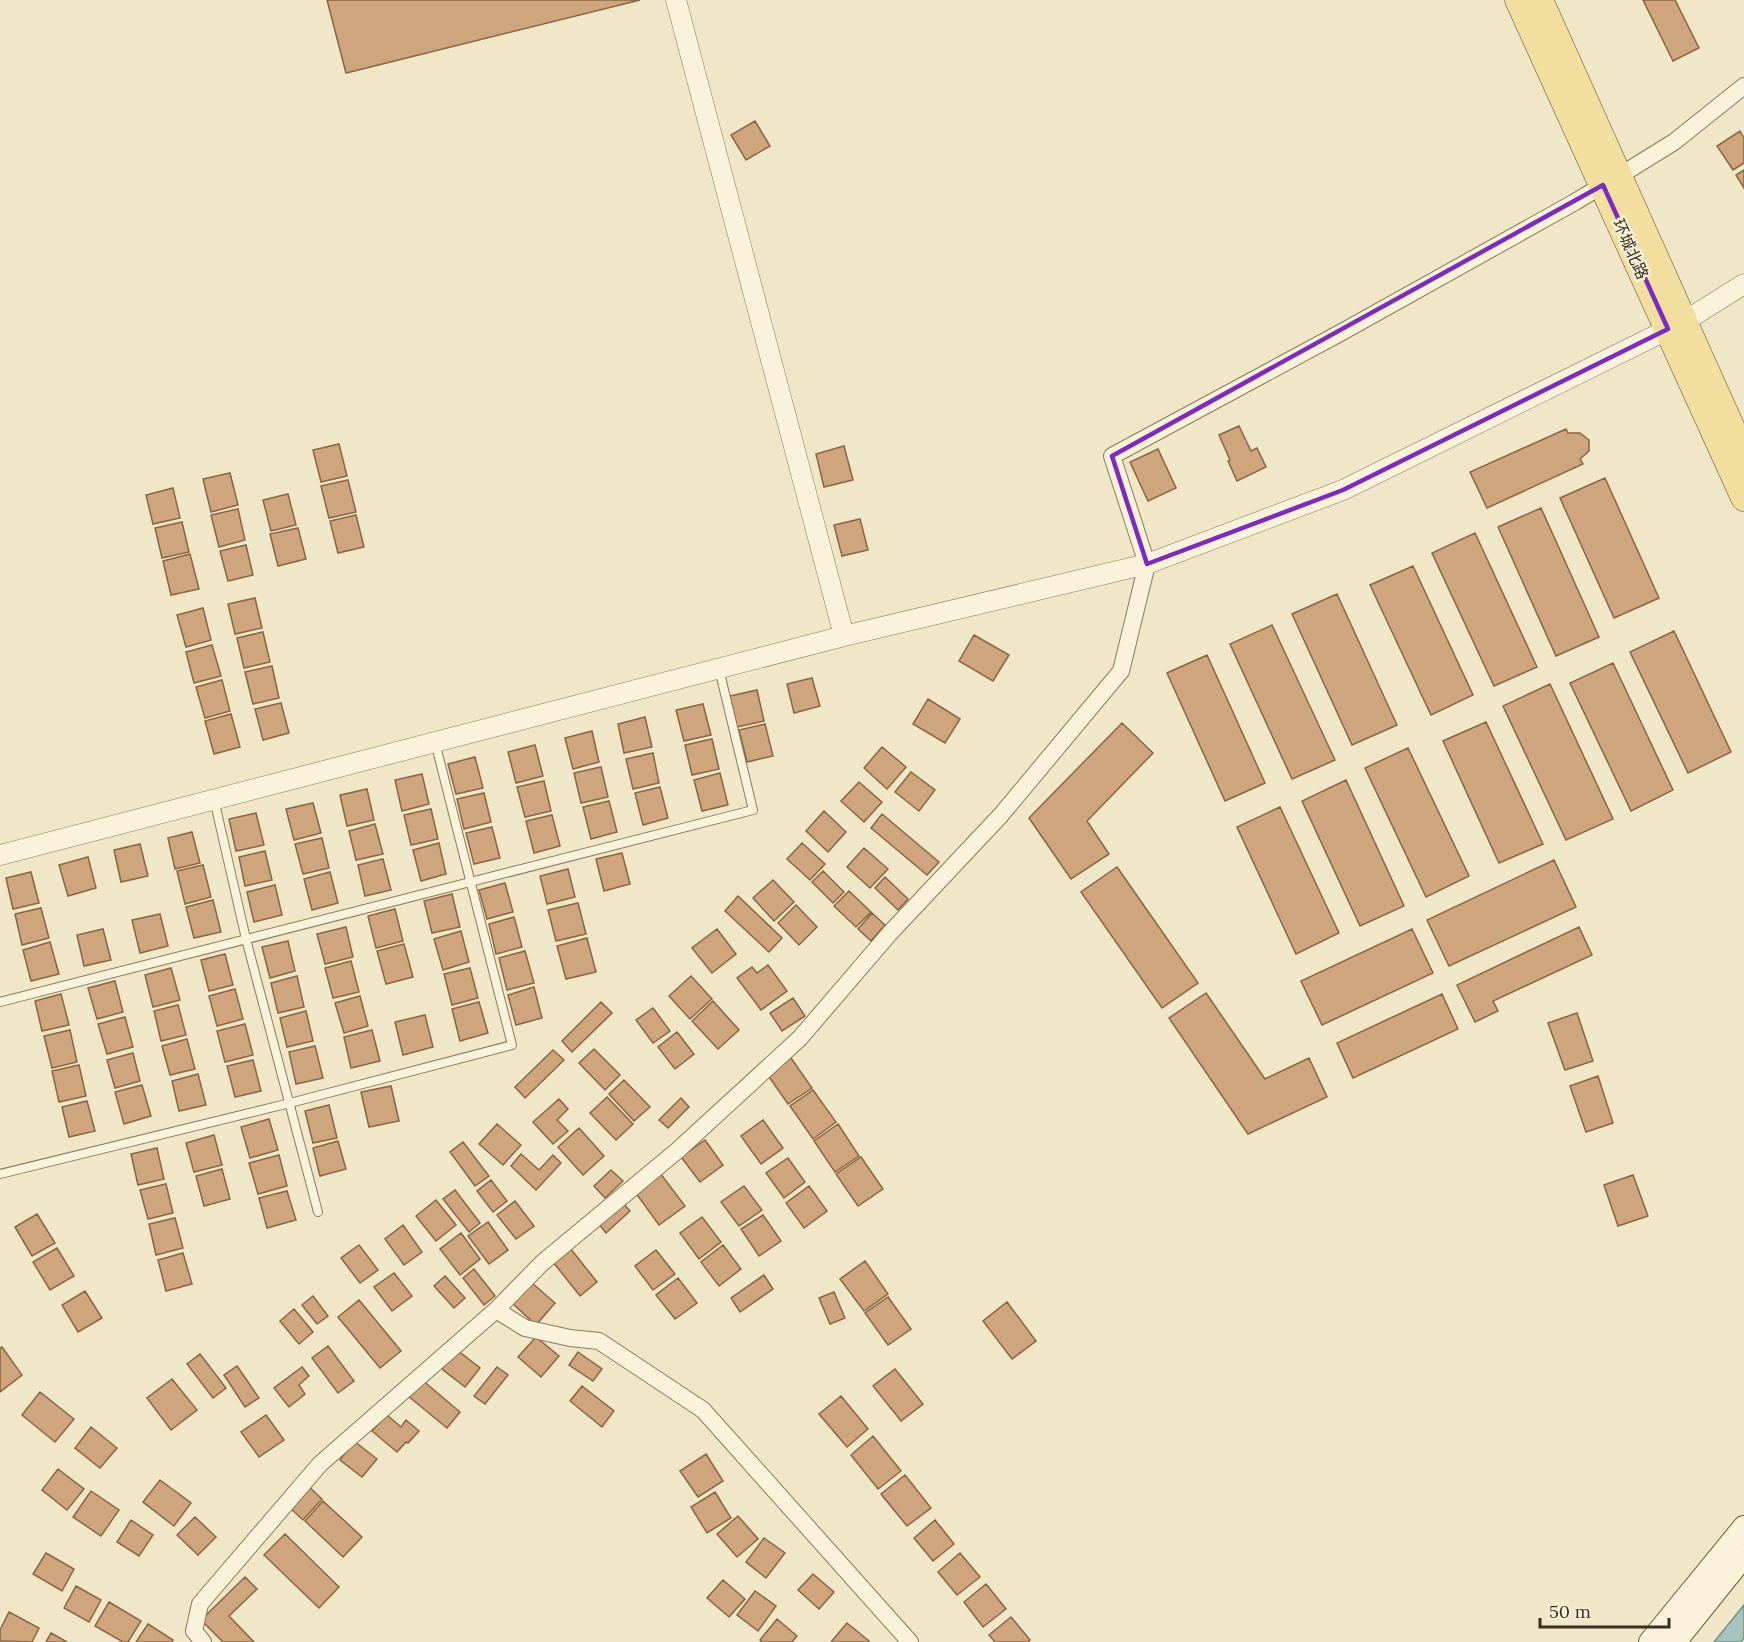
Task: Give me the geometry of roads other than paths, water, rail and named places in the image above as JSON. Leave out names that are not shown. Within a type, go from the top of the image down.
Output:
[{"type":"main road","name":"环城北路","points":[[1518,0],[1611,180]]},
{"type":"main road","name":"环城北路","points":[[1540,0],[1611,180],[1676,325],[1744,498]]},
{"type":"main road","name":"环城北路","points":[[1676,325],[1744,455]]},
{"type":"main road","points":[[1650,1642],[1744,1527]]},
{"type":"main road","points":[[1675,1642],[1744,1556]]},
{"type":"street","points":[[676,0],[844,636]]},
{"type":"street","points":[[203,1642],[194,1631],[200,1604],[320,1464],[496,1310],[542,1263],[678,1150],[800,1038],[890,933],[1001,815],[1120,671],[1147,564],[1112,456],[1353,326],[1575,202],[1674,142],[1744,86]]},
{"type":"street","points":[[0,855],[844,636],[1147,564],[1343,490],[1676,325],[1744,284]]},
{"type":"street","points":[[496,1310],[525,1328],[570,1338],[599,1341],[703,1410],[910,1642]]},
{"type":"lane","points":[[0,1002],[753,810],[719,669]]},
{"type":"lane","points":[[0,1174],[512,1045],[435,741]]},
{"type":"lane","points":[[214,799],[246,939],[318,1212]]},
{"type":"water","points":[[1744,1605],[1744,1638],[1741,1642],[1714,1642]]}]
